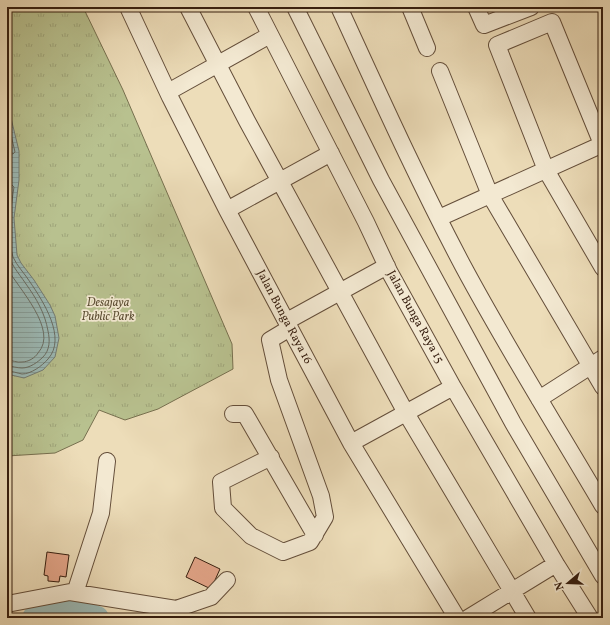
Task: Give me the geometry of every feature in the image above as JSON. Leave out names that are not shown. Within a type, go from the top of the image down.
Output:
[{"type":"street","name":"Jalan Bunga Raya 16","points":[[128,7],[168,92],[227,210],[352,444],[458,618]]},
{"type":"street","points":[[188,7],[340,293],[406,413],[528,618]]},
{"type":"street","name":"Jalan Bunga Raya 15","points":[[256,7],[387,266],[453,387],[556,564],[590,618]]},
{"type":"street","points":[[296,7],[385,187],[512,423],[603,576]]},
{"type":"street","points":[[339,7],[416,173],[463,266],[539,399],[603,506]]},
{"type":"street","points":[[410,7],[427,48]]},
{"type":"street","points":[[476,7],[484,25],[531,7]]},
{"type":"street","points":[[439,218],[546,170],[603,144],[552,22],[497,45],[546,170],[603,268]]},
{"type":"street","points":[[168,92],[270,35]]},
{"type":"street","points":[[440,71],[490,195],[597,362],[603,388]]},
{"type":"street","points":[[227,210],[331,153]]},
{"type":"street","points":[[271,457],[221,482],[223,508],[251,536],[283,552],[310,542],[325,517],[321,496],[279,380],[270,340],[289,325],[387,266]]},
{"type":"street","points":[[539,399],[597,362]]},
{"type":"street","points":[[352,444],[453,387]]},
{"type":"street","points":[[233,414],[245,414],[315,535]]},
{"type":"street","points":[[75,593],[101,514],[107,461]]},
{"type":"street","points":[[468,618],[556,564]]},
{"type":"street","points":[[9,610],[70,592],[170,613],[176,609],[211,597],[227,580]]},
{"type":"green space","name":"Desajaya Public Park","points":[[7,7],[83,7],[123,90],[232,344],[233,369],[158,409],[125,420],[99,410],[83,440],[55,453],[7,456]]},
{"type":"water","points":[[7,113],[10,114],[19,151],[19,180],[14,218],[17,255],[50,305],[55,316],[59,338],[55,357],[43,370],[24,378],[7,374],[7,191],[10,169],[7,138]]},
{"type":"building","points":[[47,552],[69,555],[66,577],[60,576],[59,582],[48,581],[48,576],[44,575]]},
{"type":"building","points":[[195,557],[220,569],[211,589],[186,577]]},
{"type":"waterway","points":[[34,618],[66,611],[78,611],[97,618]]}]
